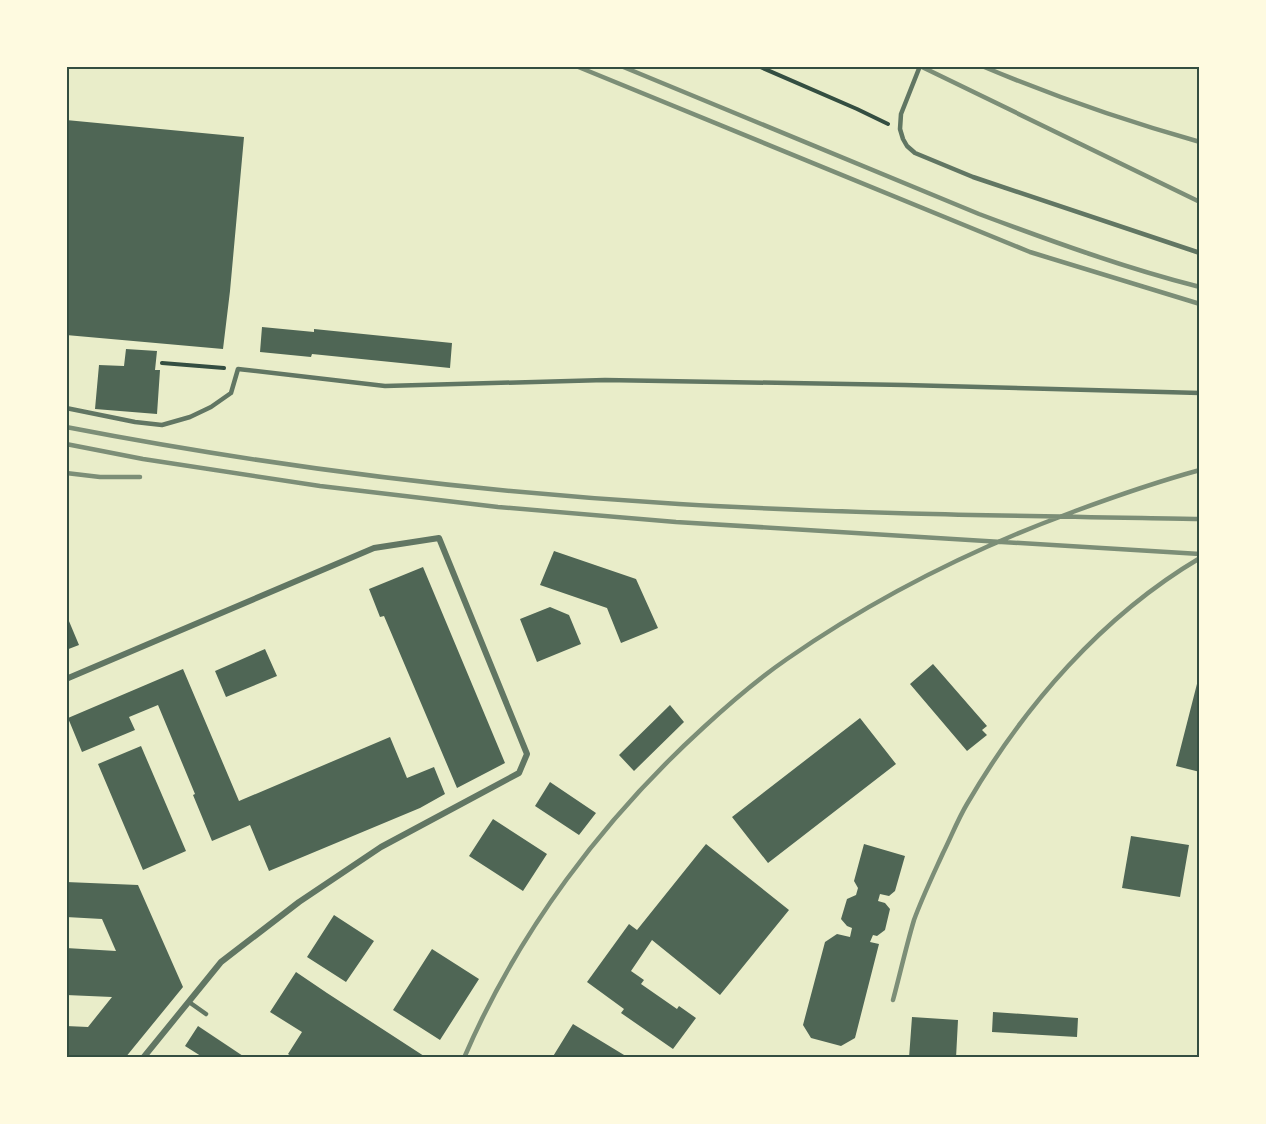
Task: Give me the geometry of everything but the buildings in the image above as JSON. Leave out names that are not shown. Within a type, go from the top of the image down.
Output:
[{"type":"street","points":[[66,679],[374,548],[439,538],[527,754],[519,773],[381,847],[299,902],[221,962],[143,1058]]},
{"type":"lane","points":[[920,66],[901,114],[900,129],[907,146],[915,153],[973,177],[1200,253]]},
{"type":"lane","points":[[66,408],[162,425],[190,417],[211,407],[231,393],[238,369],[385,386],[605,380],[1200,393]]},
{"type":"lane","points":[[189,1002],[206,1014]]},
{"type":"path","points":[[758,66],[900,129]]},
{"type":"path","points":[[162,363],[238,369]]},
{"type":"railway","points":[[576,66],[1030,252],[1200,304]]},
{"type":"railway","points":[[621,66],[979,214],[1116,263],[1200,287]]},
{"type":"railway","points":[[920,66],[1200,202]]},
{"type":"railway","points":[[982,66],[1035,88],[1200,142]]},
{"type":"railway","points":[[66,427],[218,454],[371,476],[602,499],[874,512],[1200,519]]},
{"type":"railway","points":[[66,444],[143,459],[320,486],[498,507],[676,522],[1200,554]]},
{"type":"railway","points":[[464,1058],[510,966],[566,880],[631,800],[667,762],[755,683],[787,659],[854,616],[960,559],[1070,513],[1200,470]]},
{"type":"railway","points":[[66,473],[100,477],[140,477]]},
{"type":"railway","points":[[893,1000],[914,920],[932,878],[964,810],[1014,732],[1040,698],[1098,635],[1164,581],[1200,558]]}]
